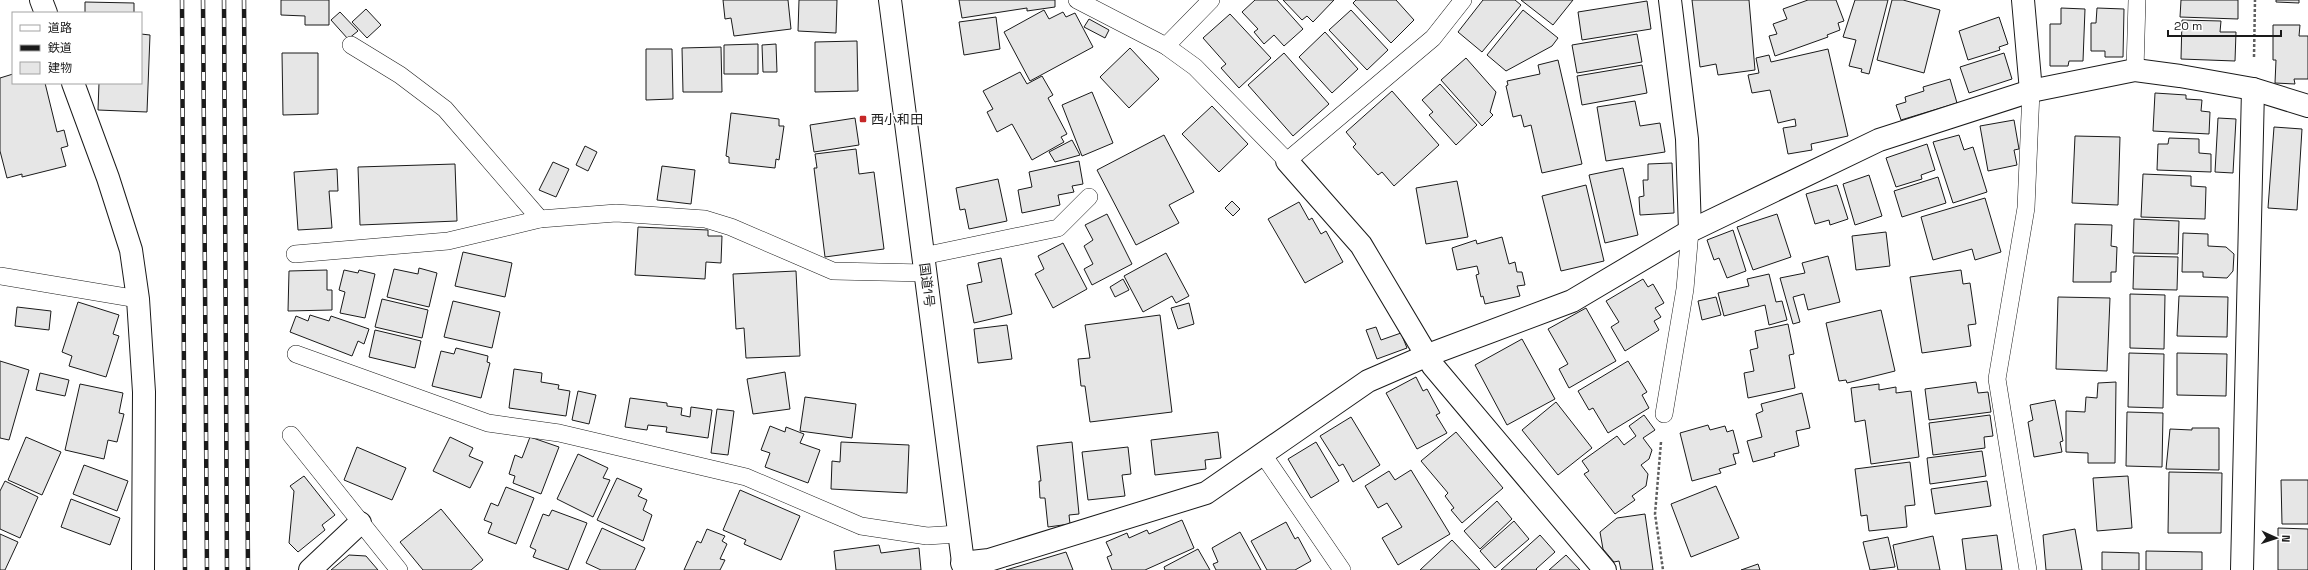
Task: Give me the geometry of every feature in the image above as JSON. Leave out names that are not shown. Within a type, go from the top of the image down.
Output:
[{"type":"main road","name":"国道1号","points":[[890,0],[963,567]]},
{"type":"main road","points":[[1670,0],[1687,139],[1690,230]]},
{"type":"main road","points":[[2023,0],[2031,91]]},
{"type":"main road","points":[[963,567],[1206,493],[1368,381],[1428,355],[1572,301],[1690,230],[1879,140],[2031,91],[2135,70],[2180,76],[2253,89],[2308,106]]},
{"type":"main road","points":[[72,84],[108,178],[131,250],[138,299],[144,392],[143,570]]},
{"type":"main road","points":[[2242,570],[2253,89]]},
{"type":"main road","points":[[1286,160],[1361,245],[1428,355],[1433,366],[1605,570]]},
{"type":"main road","points":[[310,570],[360,523]]},
{"type":"lane","points":[[1078,0],[1166,46],[1195,67],[1286,160],[1433,38],[1463,0]]},
{"type":"lane","points":[[1166,46],[1211,0]]},
{"type":"lane","points":[[2135,70],[2137,0]]},
{"type":"lane","points":[[351,45],[400,75],[445,109],[540,219]]},
{"type":"lane","points":[[2028,570],[1997,379],[2026,208],[2031,91]]},
{"type":"lane","points":[[295,254],[448,241],[540,219],[616,213],[705,219],[731,227],[833,271],[924,264],[1058,228],[1089,197]]},
{"type":"lane","points":[[1664,414],[1685,289],[1690,230]]},
{"type":"lane","points":[[0,276],[138,299]]},
{"type":"lane","points":[[296,354],[488,423],[559,432],[746,477],[861,526],[927,536],[958,534]]},
{"type":"lane","points":[[291,435],[399,570]]},
{"type":"lane","points":[[1262,453],[1342,570]]},
{"type":"path","points":[[2253,89],[2255,0]]},
{"type":"path","points":[[1663,570],[1655,514],[1664,414]]},
{"type":"building","points":[[281,0],[329,0],[329,25],[305,25],[305,16],[281,15]]},
{"type":"building","points":[[723,0],[788,0],[791,29],[734,36],[731,18],[725,19]]},
{"type":"building","points":[[799,0],[837,0],[836,33],[798,31]]},
{"type":"building","points":[[959,0],[1055,0],[1055,7],[1027,11],[1027,8],[962,18]]},
{"type":"building","points":[[1255,0],[1277,0],[1303,29],[1284,46],[1274,35],[1264,44],[1254,32],[1258,29],[1242,12]]},
{"type":"building","points":[[1283,0],[1334,0],[1313,22],[1307,16],[1302,20]]},
{"type":"building","points":[[1356,0],[1396,0],[1414,20],[1391,43],[1353,3]]},
{"type":"building","points":[[1483,0],[1515,0],[1521,5],[1482,52],[1458,32]]},
{"type":"building","points":[[1521,0],[1573,0],[1553,25]]},
{"type":"building","points":[[1692,0],[1749,0],[1755,70],[1718,75],[1716,64],[1700,67]]},
{"type":"building","points":[[1808,0],[1836,0],[1844,21],[1838,23],[1840,30],[1827,35],[1828,37],[1775,56],[1769,36],[1777,34],[1773,24],[1787,19],[1783,9]]},
{"type":"building","points":[[1855,0],[1888,0],[1869,74],[1861,72],[1862,69],[1849,66],[1856,40],[1843,37]]},
{"type":"building","points":[[1892,0],[1903,0],[1940,10],[1924,73],[1877,60]]},
{"type":"building","points":[[2181,0],[2238,0],[2238,19],[2180,17]]},
{"type":"building","points":[[2276,0],[2299,0],[2299,3],[2276,2]]},
{"type":"building","points":[[1647,1],[1651,29],[1582,40],[1578,12]]},
{"type":"building","points":[[85,2],[134,3],[134,12],[85,12]]},
{"type":"building","points":[[2061,8],[2085,9],[2083,61],[2069,61],[2068,66],[2050,66],[2050,24],[2061,24]]},
{"type":"building","points":[[2097,8],[2124,9],[2123,57],[2105,57],[2105,51],[2091,51],[2091,23],[2096,23]]},
{"type":"building","points":[[366,9],[381,25],[367,38],[352,22]]},
{"type":"building","points":[[1044,10],[1049,19],[1063,12],[1066,17],[1075,13],[1093,47],[1030,81],[1004,32]]},
{"type":"building","points":[[1351,10],[1388,50],[1367,70],[1329,30]]},
{"type":"building","points":[[1523,10],[1558,38],[1552,46],[1506,71],[1487,55]]},
{"type":"building","points":[[340,12],[358,31],[348,39],[331,20]]},
{"type":"building","points":[[1230,14],[1271,58],[1239,88],[1221,68],[1226,64],[1203,38]]},
{"type":"building","points":[[996,17],[1000,49],[964,55],[959,22]]},
{"type":"building","points":[[1999,17],[2008,44],[1999,47],[2000,50],[1968,60],[1959,31]]},
{"type":"building","points":[[1089,19],[1109,30],[1105,38],[1084,27]]},
{"type":"building","points":[[2182,20],[2221,21],[2220,32],[2236,32],[2235,61],[2181,59]]},
{"type":"building","points":[[2273,25],[2300,25],[2299,36],[2308,36],[2308,79],[2294,79],[2295,84],[2275,83],[2276,60],[2273,60]]},
{"type":"building","points":[[1325,32],[1358,69],[1332,93],[1299,57]]},
{"type":"building","points":[[142,34],[150,35],[147,112],[98,110],[99,84],[142,84]]},
{"type":"building","points":[[1637,34],[1642,62],[1577,73],[1572,45]]},
{"type":"building","points":[[857,41],[858,91],[815,92],[815,42]]},
{"type":"building","points":[[758,44],[758,74],[724,74],[724,45]]},
{"type":"building","points":[[776,44],[777,72],[763,72],[762,45]]},
{"type":"building","points":[[721,47],[722,92],[683,92],[682,48]]},
{"type":"building","points":[[1130,48],[1159,79],[1129,108],[1100,77]]},
{"type":"building","points":[[646,49],[672,49],[673,99],[646,100]]},
{"type":"building","points":[[1828,49],[1848,136],[1811,144],[1812,150],[1788,154],[1783,128],[1796,126],[1795,119],[1778,123],[1770,90],[1752,93],[1748,75],[1759,73],[1756,58],[1769,55],[1771,62]]},
{"type":"building","points":[[282,53],[318,53],[318,114],[283,115]]},
{"type":"building","points":[[1284,53],[1329,104],[1293,136],[1248,85]]},
{"type":"building","points":[[2004,53],[2012,79],[1969,93],[1960,67]]},
{"type":"building","points":[[1466,58],[1496,92],[1490,112],[1493,115],[1482,126],[1441,80]]},
{"type":"building","points":[[1558,60],[1582,164],[1542,173],[1531,125],[1524,127],[1521,115],[1513,117],[1506,86],[1508,85],[1507,81],[1540,74],[1538,65]]},
{"type":"building","points":[[1642,65],[1647,93],[1582,105],[1577,76]]},
{"type":"building","points":[[1020,72],[1027,84],[1042,76],[1053,95],[1048,98],[1067,134],[1061,137],[1064,142],[1032,160],[1012,124],[997,132],[987,112],[993,109],[983,91]]},
{"type":"building","points":[[12,74],[12,84],[45,84],[57,132],[64,130],[68,146],[61,148],[66,166],[22,177],[22,174],[7,178],[0,151],[0,78]]},
{"type":"building","points":[[1950,79],[1957,103],[1901,120],[1896,105],[1906,102],[1905,97],[1924,91],[1923,87]]},
{"type":"building","points":[[1440,84],[1477,125],[1456,145],[1429,115],[1433,112],[1422,100]]},
{"type":"building","points":[[1392,91],[1439,145],[1394,186],[1382,172],[1378,175],[1353,147],[1356,144],[1346,132]]},
{"type":"building","points":[[1092,92],[1113,143],[1082,156],[1062,105]]},
{"type":"building","points":[[2155,93],[2186,95],[2186,99],[2202,100],[2201,111],[2210,112],[2209,134],[2153,131]]},
{"type":"building","points":[[1635,101],[1640,126],[1660,123],[1665,152],[1606,161],[1597,107]]},
{"type":"building","points":[[1212,106],[1248,144],[1219,172],[1182,134]]},
{"type":"building","points":[[731,113],[779,119],[779,126],[784,126],[779,160],[776,159],[775,168],[729,163],[729,157],[726,156]]},
{"type":"building","points":[[855,118],[859,145],[814,152],[810,125]]},
{"type":"building","points":[[2218,118],[2236,119],[2233,173],[2215,172]]},
{"type":"building","points":[[2014,120],[2019,149],[2014,150],[2017,165],[1988,171],[1980,126]]},
{"type":"building","points":[[2274,127],[2302,129],[2297,210],[2268,208]]},
{"type":"building","points":[[1164,135],[1194,192],[1169,205],[1179,223],[1136,245],[1097,170]]},
{"type":"building","points":[[1959,135],[1964,150],[1973,147],[1987,192],[1953,203],[1933,142]]},
{"type":"building","points":[[2075,136],[2120,137],[2118,205],[2072,203]]},
{"type":"building","points":[[2169,138],[2199,139],[2199,153],[2211,154],[2211,172],[2157,170],[2158,144],[2168,144]]},
{"type":"building","points":[[1072,140],[1080,155],[1055,162],[1049,152]]},
{"type":"building","points":[[1927,144],[1935,170],[1921,175],[1922,179],[1896,187],[1886,158]]},
{"type":"building","points":[[585,146],[597,152],[588,171],[576,165]]},
{"type":"building","points":[[856,149],[859,174],[874,172],[884,249],[825,257],[814,168],[817,168],[815,154]]},
{"type":"building","points":[[1079,161],[1083,184],[1072,186],[1074,192],[1058,195],[1060,205],[1022,213],[1018,190],[1032,187],[1029,172]]},
{"type":"building","points":[[553,162],[569,169],[556,197],[539,190]]},
{"type":"building","points":[[1672,163],[1674,213],[1640,215],[1639,197],[1644,196],[1643,180],[1648,180],[1648,164]]},
{"type":"building","points":[[455,164],[457,221],[360,225],[358,167]]},
{"type":"building","points":[[662,166],[695,170],[691,204],[657,200]]},
{"type":"building","points":[[1623,168],[1638,235],[1605,243],[1589,175]]},
{"type":"building","points":[[337,169],[338,191],[329,191],[332,228],[298,230],[294,172]]},
{"type":"building","points":[[2143,174],[2191,176],[2191,186],[2206,187],[2205,219],[2141,217]]},
{"type":"building","points":[[1869,175],[1882,216],[1855,225],[1843,184]]},
{"type":"building","points":[[1938,177],[1946,203],[1902,217],[1894,191]]},
{"type":"building","points":[[998,179],[1007,221],[969,229],[965,209],[960,210],[956,188]]},
{"type":"building","points":[[1457,181],[1468,237],[1426,244],[1416,188]]},
{"type":"building","points":[[1586,185],[1604,261],[1561,271],[1542,196]]},
{"type":"building","points":[[1837,185],[1848,219],[1830,225],[1829,220],[1815,224],[1806,194]]},
{"type":"building","points":[[1985,198],[2001,252],[1975,260],[1972,249],[1933,260],[1921,217]]},
{"type":"building","points":[[1232,201],[1240,209],[1233,216],[1225,208]]},
{"type":"building","points":[[1299,202],[1309,220],[1312,218],[1321,234],[1326,231],[1343,262],[1305,283],[1268,219]]},
{"type":"building","points":[[1107,214],[1132,264],[1092,285],[1084,269],[1093,264],[1084,246],[1093,240],[1085,225]]},
{"type":"building","points":[[1777,214],[1791,257],[1753,270],[1737,227]]},
{"type":"building","points":[[2134,219],[2179,221],[2178,254],[2133,253]]},
{"type":"building","points":[[2075,224],[2112,225],[2111,246],[2117,247],[2116,272],[2111,272],[2111,282],[2073,282]]},
{"type":"building","points":[[638,227],[708,230],[708,236],[722,236],[721,263],[706,262],[705,279],[635,275]]},
{"type":"building","points":[[1733,230],[1746,271],[1727,278],[1719,258],[1714,260],[1707,240]]},
{"type":"building","points":[[1886,232],[1890,266],[1856,270],[1852,236]]},
{"type":"building","points":[[2183,233],[2208,234],[2208,246],[2226,247],[2234,254],[2233,271],[2227,278],[2203,277],[2203,272],[2182,272]]},
{"type":"building","points":[[1502,237],[1509,264],[1515,262],[1517,272],[1522,272],[1525,285],[1517,286],[1520,296],[1485,304],[1483,296],[1481,297],[1476,275],[1479,274],[1477,266],[1457,270],[1452,248],[1476,240],[1477,244]]},
{"type":"building","points":[[1063,243],[1087,289],[1053,308],[1035,274],[1044,269],[1038,256]]},
{"type":"building","points":[[463,252],[512,263],[505,297],[455,286]]},
{"type":"building","points":[[1166,253],[1189,296],[1176,303],[1172,296],[1143,312],[1124,276]]},
{"type":"building","points":[[1828,256],[1840,302],[1808,310],[1804,294],[1793,297],[1800,322],[1793,324],[1780,278],[1805,273],[1802,263]]},
{"type":"building","points":[[2134,256],[2178,257],[2177,290],[2133,289]]},
{"type":"building","points":[[1001,258],[1012,314],[974,323],[967,285],[982,282],[978,263]]},
{"type":"building","points":[[419,268],[437,273],[429,307],[387,297],[394,269],[418,274]]},
{"type":"building","points":[[327,270],[327,290],[332,290],[332,310],[288,311],[289,271]]},
{"type":"building","points":[[344,270],[358,273],[359,270],[375,274],[365,318],[340,313],[345,292],[339,290]]},
{"type":"building","points":[[1961,270],[1963,284],[1970,283],[1976,324],[1968,325],[1971,346],[1922,353],[1910,277]]},
{"type":"building","points":[[796,271],[800,356],[746,358],[744,328],[736,329],[733,274]]},
{"type":"building","points":[[1769,274],[1776,302],[1782,301],[1787,320],[1769,325],[1765,305],[1724,316],[1718,293],[1749,286],[1747,279]]},
{"type":"building","points":[[1123,279],[1129,290],[1115,297],[1110,287]]},
{"type":"building","points":[[1643,279],[1648,287],[1653,284],[1664,303],[1655,308],[1661,317],[1654,321],[1659,330],[1625,351],[1611,327],[1619,322],[1606,301]]},
{"type":"building","points":[[2130,294],[2165,295],[2164,349],[2130,348]]},
{"type":"building","points":[[2179,296],[2228,297],[2227,337],[2177,336]]},
{"type":"building","points":[[1716,297],[1721,315],[1702,320],[1698,301]]},
{"type":"building","points":[[2058,297],[2110,298],[2107,371],[2056,369]]},
{"type":"building","points":[[382,299],[428,310],[422,338],[375,327]]},
{"type":"building","points":[[453,301],[500,312],[492,348],[444,337]]},
{"type":"building","points":[[78,302],[119,315],[113,334],[119,336],[106,377],[69,366],[72,356],[62,352]]},
{"type":"building","points":[[1189,303],[1194,324],[1178,329],[1171,308]]},
{"type":"building","points":[[17,307],[51,311],[49,330],[15,326]]},
{"type":"building","points":[[1586,308],[1616,361],[1569,388],[1559,369],[1568,364],[1548,329]]},
{"type":"building","points":[[1881,310],[1895,371],[1847,383],[1846,380],[1839,381],[1826,323]]},
{"type":"building","points":[[310,315],[329,321],[331,316],[369,329],[364,344],[358,341],[352,356],[290,332],[296,316],[308,321]]},
{"type":"building","points":[[1160,315],[1172,412],[1090,422],[1085,386],[1081,386],[1078,359],[1090,358],[1085,325]]},
{"type":"building","points":[[1788,324],[1794,354],[1789,355],[1795,388],[1748,398],[1744,373],[1754,371],[1750,350],[1758,348],[1755,331]]},
{"type":"building","points":[[1007,325],[1012,359],[978,363],[974,329]]},
{"type":"building","points":[[1376,327],[1381,340],[1401,333],[1407,348],[1377,359],[1366,330]]},
{"type":"building","points":[[375,330],[421,341],[415,368],[369,357]]},
{"type":"building","points":[[1522,339],[1555,399],[1507,425],[1475,365]]},
{"type":"building","points":[[456,348],[488,356],[487,362],[490,363],[481,398],[432,386],[441,351],[454,354]]},
{"type":"building","points":[[2129,353],[2164,354],[2163,408],[2128,407]]},
{"type":"building","points":[[2177,353],[2227,354],[2226,396],[2177,395]]},
{"type":"building","points":[[0,361],[29,370],[9,440],[0,438]]},
{"type":"building","points":[[1628,361],[1647,392],[1642,395],[1649,408],[1608,433],[1593,408],[1589,410],[1578,391]]},
{"type":"building","points":[[514,369],[542,373],[541,382],[559,385],[558,389],[570,391],[566,416],[509,408]]},
{"type":"building","points":[[785,372],[790,409],[753,414],[747,379]]},
{"type":"building","points":[[40,373],[69,380],[65,396],[36,390]]},
{"type":"building","points":[[1416,377],[1423,391],[1427,389],[1440,413],[1436,415],[1447,433],[1417,449],[1386,393]]},
{"type":"building","points":[[1976,382],[1978,393],[1988,392],[1991,412],[1929,420],[1925,389]]},
{"type":"building","points":[[2116,382],[2115,463],[2088,463],[2088,453],[2066,452],[2066,411],[2085,412],[2086,397],[2097,398],[2098,383]]},
{"type":"building","points":[[80,384],[123,393],[119,413],[124,414],[117,442],[108,440],[104,459],[65,450]]},
{"type":"building","points":[[1879,384],[1879,390],[1896,387],[1896,393],[1911,391],[1919,457],[1871,464],[1865,420],[1855,422],[1851,388]]},
{"type":"building","points":[[578,391],[596,395],[589,424],[572,420]]},
{"type":"building","points":[[1802,393],[1810,428],[1796,431],[1799,446],[1774,453],[1775,456],[1753,462],[1747,441],[1762,437],[1756,414],[1763,411],[1761,404]]},
{"type":"building","points":[[805,397],[856,404],[852,438],[800,431]]},
{"type":"building","points":[[630,398],[667,403],[667,406],[682,408],[681,415],[690,417],[691,407],[712,410],[708,438],[666,432],[667,427],[648,425],[647,430],[625,427]]},
{"type":"building","points":[[2055,400],[2063,441],[2060,442],[2062,452],[2034,457],[2028,422],[2033,420],[2030,405]]},
{"type":"building","points":[[1556,402],[1592,448],[1558,475],[1522,430]]},
{"type":"building","points":[[717,409],[734,411],[728,455],[711,453]]},
{"type":"building","points":[[2127,412],[2163,413],[2162,467],[2126,466]]},
{"type":"building","points":[[1644,415],[1655,430],[1643,438],[1652,450],[1649,459],[1641,465],[1648,474],[1646,486],[1632,496],[1635,500],[1615,514],[1584,474],[1589,471],[1582,461],[1617,436],[1624,445],[1636,436],[1629,426]]},
{"type":"building","points":[[1990,415],[1993,436],[1984,437],[1985,448],[1933,455],[1929,423]]},
{"type":"building","points":[[1351,417],[1380,465],[1353,482],[1343,464],[1339,466],[1320,436]]},
{"type":"building","points":[[1708,425],[1710,430],[1725,426],[1727,432],[1733,430],[1739,453],[1733,454],[1736,464],[1719,469],[1721,473],[1692,481],[1680,433]]},
{"type":"building","points":[[770,426],[785,432],[786,427],[804,434],[800,443],[820,450],[808,483],[765,467],[770,453],[761,450]]},
{"type":"building","points":[[2192,428],[2219,428],[2219,470],[2166,469],[2170,429],[2192,430]]},
{"type":"building","points":[[1218,432],[1221,458],[1205,460],[1206,469],[1155,475],[1151,440]]},
{"type":"building","points":[[1456,432],[1503,488],[1462,523],[1451,510],[1454,508],[1445,496],[1448,493],[1421,461]]},
{"type":"building","points":[[26,437],[61,452],[42,495],[8,480]]},
{"type":"building","points":[[450,437],[473,448],[469,456],[483,462],[470,488],[433,471]]},
{"type":"building","points":[[530,437],[559,447],[541,494],[513,483],[515,476],[509,474],[515,455],[522,458]]},
{"type":"building","points":[[841,442],[909,445],[907,493],[831,489],[832,461],[840,462]]},
{"type":"building","points":[[1072,442],[1079,514],[1069,515],[1070,524],[1048,527],[1045,498],[1040,498],[1039,481],[1041,481],[1037,446]]},
{"type":"building","points":[[1316,442],[1339,481],[1311,498],[1288,459]]},
{"type":"building","points":[[357,447],[406,468],[392,500],[344,480]]},
{"type":"building","points":[[1128,447],[1131,474],[1122,475],[1125,496],[1088,500],[1082,452]]},
{"type":"building","points":[[1982,451],[1986,476],[1930,484],[1927,458]]},
{"type":"building","points":[[578,454],[608,468],[603,478],[610,480],[593,517],[557,499]]},
{"type":"building","points":[[1910,462],[1915,505],[1905,506],[1907,527],[1869,531],[1867,515],[1861,516],[1855,469]]},
{"type":"building","points":[[84,465],[128,481],[117,511],[73,494]]},
{"type":"building","points":[[1411,470],[1450,534],[1398,565],[1382,538],[1402,527],[1387,503],[1378,508],[1365,486],[1389,471],[1395,480]]},
{"type":"building","points":[[2169,472],[2222,473],[2221,533],[2168,533]]},
{"type":"building","points":[[304,476],[335,515],[322,525],[325,530],[298,552],[289,543],[294,491],[290,486]]},
{"type":"building","points":[[2128,476],[2132,528],[2097,531],[2093,478]]},
{"type":"building","points":[[617,478],[642,489],[638,496],[647,500],[643,510],[652,515],[643,541],[597,520]]},
{"type":"building","points":[[2281,480],[2308,480],[2308,524],[2282,524]]},
{"type":"building","points":[[5,481],[38,497],[20,538],[0,529],[0,491]]},
{"type":"building","points":[[1987,481],[1991,506],[1935,514],[1931,489]]},
{"type":"building","points":[[1716,486],[1739,538],[1691,557],[1671,504]]},
{"type":"building","points":[[506,487],[534,498],[516,544],[488,533],[492,523],[484,520],[491,503],[498,506]]},
{"type":"building","points":[[740,490],[800,516],[781,560],[744,544],[746,540],[723,530]]},
{"type":"building","points":[[71,499],[120,518],[110,545],[61,527]]},
{"type":"building","points":[[1497,501],[1512,519],[1480,549],[1464,531]]},
{"type":"building","points":[[441,509],[483,560],[471,570],[423,570],[400,542]]},
{"type":"building","points":[[552,510],[587,523],[568,570],[533,557],[536,550],[530,547],[543,514],[549,516]]},
{"type":"building","points":[[1645,514],[1653,570],[1621,570],[1619,561],[1614,562],[1603,549],[1600,532],[1617,518]]},
{"type":"building","points":[[1182,520],[1194,548],[1145,570],[1112,570],[1107,557],[1112,555],[1106,542],[1127,533],[1129,538],[1147,530],[1149,534]]},
{"type":"building","points":[[1514,521],[1529,539],[1495,568],[1480,551]]},
{"type":"building","points":[[1286,522],[1295,539],[1298,537],[1311,561],[1295,570],[1267,570],[1251,541]]},
{"type":"building","points":[[602,528],[645,548],[635,570],[601,570],[586,563]]},
{"type":"building","points":[[2278,528],[2308,529],[2308,570],[2278,570]]},
{"type":"building","points":[[707,529],[725,536],[722,541],[727,544],[720,559],[725,560],[720,570],[684,570],[697,541],[701,543]]},
{"type":"building","points":[[2075,529],[2082,570],[2046,570],[2043,535]]},
{"type":"building","points":[[1240,532],[1261,570],[1216,570],[1213,564],[1218,562],[1212,548]]},
{"type":"building","points":[[0,534],[18,542],[5,570],[0,570]]},
{"type":"building","points":[[1540,535],[1555,552],[1536,569],[1537,570],[1501,570]]},
{"type":"building","points":[[1997,535],[2002,570],[1966,570],[1962,539]]},
{"type":"building","points":[[1933,536],[1940,570],[1898,570],[1893,545]]},
{"type":"building","points":[[1888,537],[1895,567],[1870,570],[1863,542]]},
{"type":"building","points":[[1452,540],[1480,570],[1420,570]]},
{"type":"building","points":[[879,545],[881,553],[919,548],[921,570],[836,570],[834,551]]},
{"type":"building","points":[[1198,549],[1210,570],[1165,570],[1164,567]]},
{"type":"building","points":[[2146,551],[2202,552],[2202,570],[2146,570]]},
{"type":"building","points":[[1066,552],[1073,570],[1006,570]]},
{"type":"building","points":[[2102,552],[2139,553],[2139,570],[2102,570]]},
{"type":"building","points":[[349,555],[366,556],[378,570],[331,570]]},
{"type":"building","points":[[1566,555],[1580,570],[1549,570]]},
{"type":"building","points":[[1758,564],[1760,570],[1741,570]]},
{"type":"railway","points":[[182,0],[185,570]]},
{"type":"railway","points":[[203,0],[207,570]]},
{"type":"railway","points":[[224,0],[227,570]]},
{"type":"railway","points":[[244,0],[248,570]]},
{"type":"place","name":"西小和田","points":[[863,119]]}]
